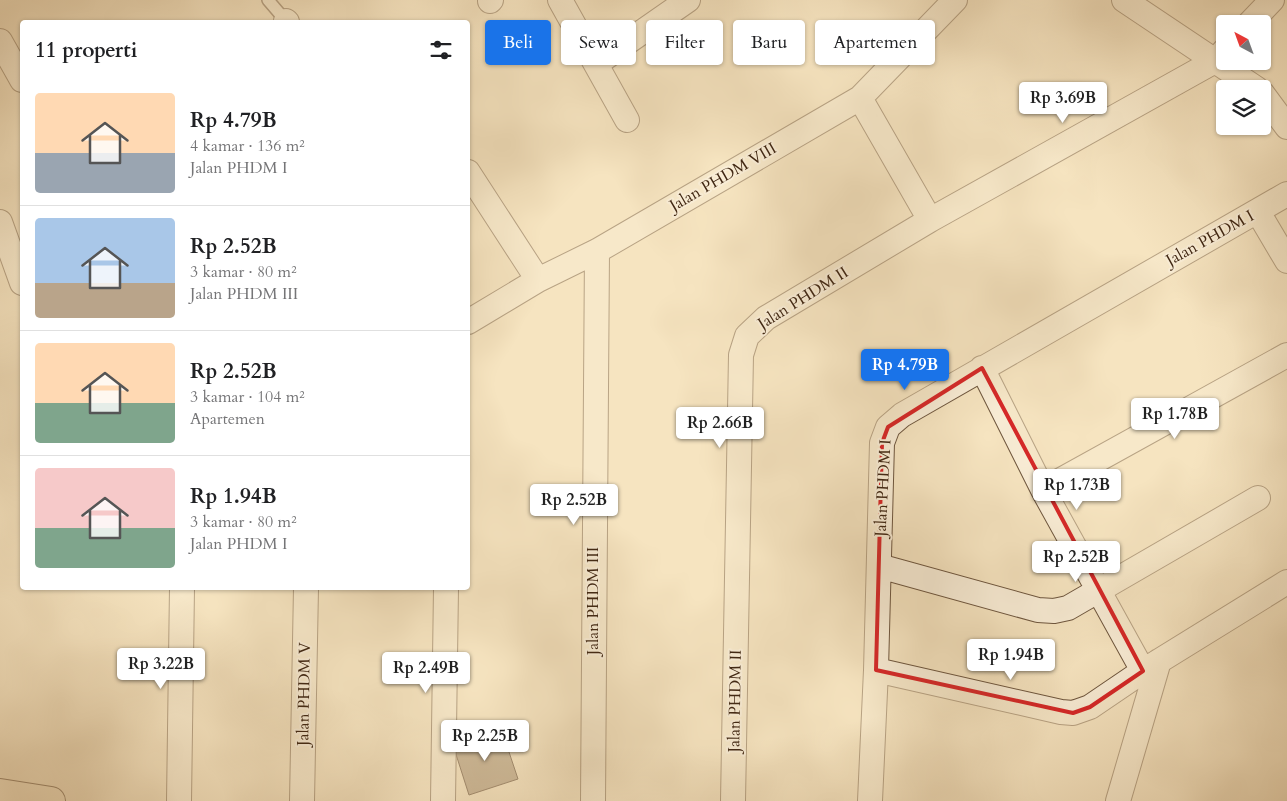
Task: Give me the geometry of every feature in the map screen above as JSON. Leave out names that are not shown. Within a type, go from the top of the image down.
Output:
[{"type":"highway","points":[[0,793],[51,801]]},
{"type":"street","points":[[560,0],[571,20]]},
{"type":"street","points":[[636,36],[688,0]]},
{"type":"street","name":"Jalan PHDM VIII","points":[[470,321],[538,280],[597,251],[860,98],[955,0]]},
{"type":"street","points":[[1124,0],[1216,53]]},
{"type":"street","points":[[1258,15],[1272,0]]},
{"type":"street","points":[[0,40],[20,76]]},
{"type":"street","name":"Jalan PHDM II","points":[[733,801],[741,355],[743,344],[754,328],[766,318],[930,220],[1216,57]]},
{"type":"street","points":[[597,65],[627,120]]},
{"type":"street","points":[[1236,70],[1247,80]]},
{"type":"street","points":[[860,98],[930,220]]},
{"type":"street","points":[[1271,105],[1287,127]]},
{"type":"street","points":[[470,175],[538,280]]},
{"type":"street","name":"Jalan PHDM I","points":[[870,801],[876,670],[882,443],[888,428],[902,416],[982,368],[1287,194]]},
{"type":"street","points":[[1258,212],[1287,261]]},
{"type":"street","points":[[0,222],[20,270]]},
{"type":"street","name":"Jalan PHDM III","points":[[593,801],[593,554],[597,251]]},
{"type":"street","points":[[1044,490],[1287,355]]},
{"type":"street","points":[[982,368],[1044,490],[1099,592],[1151,666],[1118,801]]},
{"type":"street","points":[[879,566],[1038,610],[1054,611],[1068,608],[1099,592],[1258,498]]},
{"type":"street","points":[[876,670],[1061,712],[1073,713],[1090,707],[1151,666],[1287,582]]},
{"type":"street","points":[[179,801],[182,590]]},
{"type":"street","name":"Jalan PHDM V","points":[[302,801],[306,590]]},
{"type":"street","points":[[444,801],[446,590]]},
{"type":"lane","points":[[268,0],[284,20]]},
{"type":"highlighted area","points":[[982,368],[1143,671],[1090,707],[1073,713],[876,670],[882,443],[888,427]]},
{"type":"building","points":[[501,728],[518,779],[469,795],[453,745]]}]
